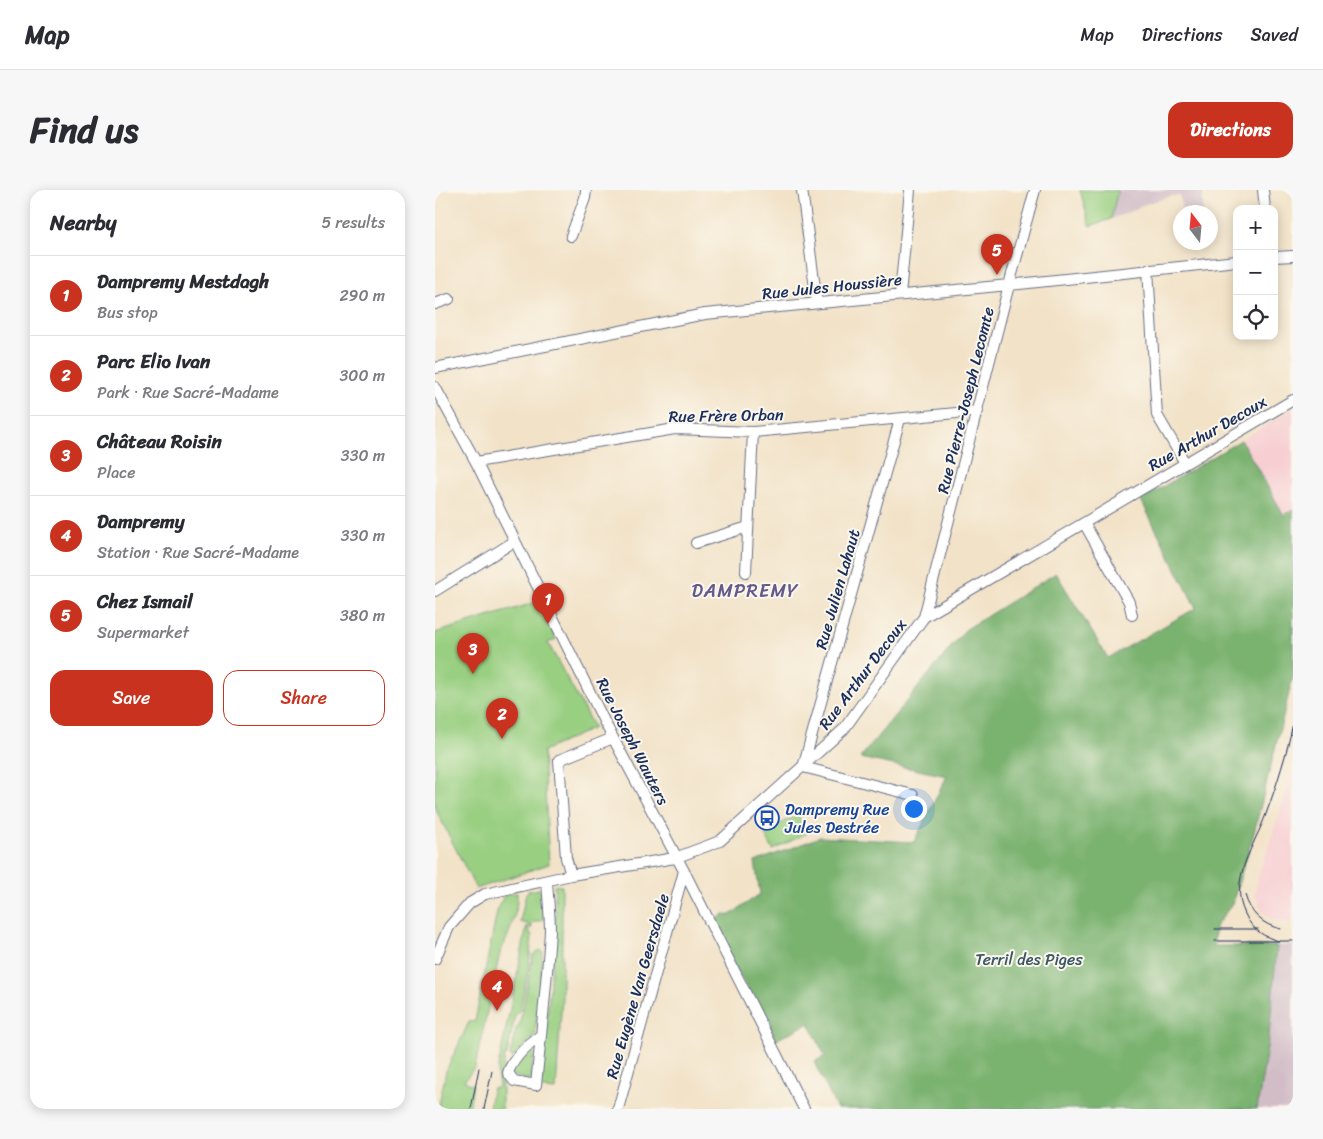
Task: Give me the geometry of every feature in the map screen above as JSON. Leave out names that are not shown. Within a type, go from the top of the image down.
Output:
[{"type":"street","points":[[571,236],[585,198],[586,190]]},
{"type":"street","points":[[802,190],[817,303]]},
{"type":"street","points":[[900,294],[910,190]]},
{"type":"street","name":"Rue Pierre-Joseph Lecomte","points":[[924,617],[1035,190]]},
{"type":"street","points":[[1263,190],[1265,205]]},
{"type":"street","points":[[1278,257],[1293,256]]},
{"type":"street","name":"Rue Jules Houssière","points":[[435,368],[705,314],[1233,261]]},
{"type":"street","points":[[1148,269],[1157,415],[1185,463]]},
{"type":"street","points":[[435,304],[449,298]]},
{"type":"street","name":"Rue Joseph Wauters","points":[[435,387],[804,1109]]},
{"type":"street","name":"Rue Arthur Decoux","points":[[435,959],[449,927],[470,903],[485,894],[571,875],[675,858],[720,841],[844,729],[924,617],[1293,400]]},
{"type":"street","name":"Rue Frère Orban","points":[[475,462],[675,429],[753,432],[978,411]]},
{"type":"street","name":"Rue Julien Lahaut","points":[[803,767],[901,419]]},
{"type":"street","points":[[746,572],[753,432]]},
{"type":"street","points":[[1084,523],[1129,602],[1132,615]]},
{"type":"street","points":[[695,543],[749,527]]},
{"type":"street","points":[[435,592],[515,541]]},
{"type":"street","points":[[571,875],[566,858],[559,760],[613,738]]},
{"type":"street","points":[[803,767],[913,795]]},
{"type":"street","name":"Rue Eugène Van Geersdaele","points":[[618,1109],[684,871]]},
{"type":"street","points":[[541,1035],[510,1066],[508,1073],[514,1081],[536,1085],[541,1035],[550,929],[547,881]]},
{"type":"shaded area","points":[[1118,190],[1203,190],[1203,205],[1181,205],[1180,195],[1171,196],[1139,206],[1139,208],[1111,219]]},
{"type":"shaded area","points":[[1293,409],[1293,510],[1284,516],[1241,440]]},
{"type":"shaded area","points":[[1293,772],[1293,923],[1273,920],[1262,911],[1255,894],[1258,877]]},
{"type":"shaded area","points":[[1293,945],[1293,1109],[1257,1109],[1269,1035],[1277,946]]},
{"type":"green space","points":[[1080,190],[1118,190],[1111,219],[1090,226]]},
{"type":"green space","name":"Terril des Piges","points":[[1241,440],[1284,515],[1293,510],[1293,677],[1254,833],[1232,904],[1215,927],[1214,946],[1277,946],[1269,1035],[1257,1109],[837,1109],[814,1062],[825,1056],[809,1023],[776,1040],[711,924],[724,914],[730,915],[760,894],[755,862],[820,837],[914,842],[947,776],[860,758],[965,630],[1056,573],[1108,658],[1196,608],[1141,500]]},
{"type":"green space","points":[[537,602],[556,639],[548,643],[594,728],[543,751],[549,864],[476,889],[435,808],[435,633]]},
{"type":"green space","points":[[798,815],[807,833],[773,850],[764,832]]},
{"type":"green space","points":[[554,885],[562,886],[562,997],[556,1090],[530,1088],[538,1085],[542,1079],[556,913]]},
{"type":"green space","points":[[539,889],[542,892],[544,919],[533,923],[531,929],[528,924],[520,922],[526,893]]},
{"type":"green space","points":[[517,893],[515,915],[500,953],[475,1067],[464,1081],[473,1085],[469,1109],[438,1109],[446,1071],[469,1022],[475,1021],[498,907],[505,894]]},
{"type":"green space","points":[[527,926],[532,936],[529,966],[520,1010],[515,1015],[507,1055],[505,1055],[502,1073],[502,1109],[489,1109],[492,1089],[499,1087],[497,1072]]},
{"type":"green space","points":[[540,950],[543,952],[535,1035],[513,1058],[510,1056],[516,1029],[520,1023],[533,955]]},
{"type":"green space","points":[[535,1043],[531,1078],[529,1080],[512,1075],[510,1069]]},
{"type":"tram line","points":[[1279,941],[1263,935],[1248,920],[1241,901],[1240,888],[1245,863],[1278,780],[1293,723]]},
{"type":"tram line","points":[[1245,895],[1250,907],[1258,917],[1268,925],[1281,929]]},
{"type":"tram line","points":[[1215,929],[1258,929]]},
{"type":"tram line","points":[[1215,941],[1293,941]]},
{"type":"tram line","points":[[471,1109],[479,1068]]},
{"type":"tram line","points":[[484,1109],[492,1071]]},
{"type":"place","name":"Chez Ismail","points":[[997,275]]},
{"type":"place","name":"Dampremy Mestdagh","points":[[548,624]]},
{"type":"place","name":"Château Roisin","points":[[473,674]]},
{"type":"place","name":"Parc Elio Ivan","points":[[502,739]]},
{"type":"place","name":"Dampremy Rue Jules Destrée","points":[[767,818]]},
{"type":"place","name":"Dampremy","points":[[497,1011]]},
{"type":"district","name":"DAMPREMY","points":[[745,590]]}]
